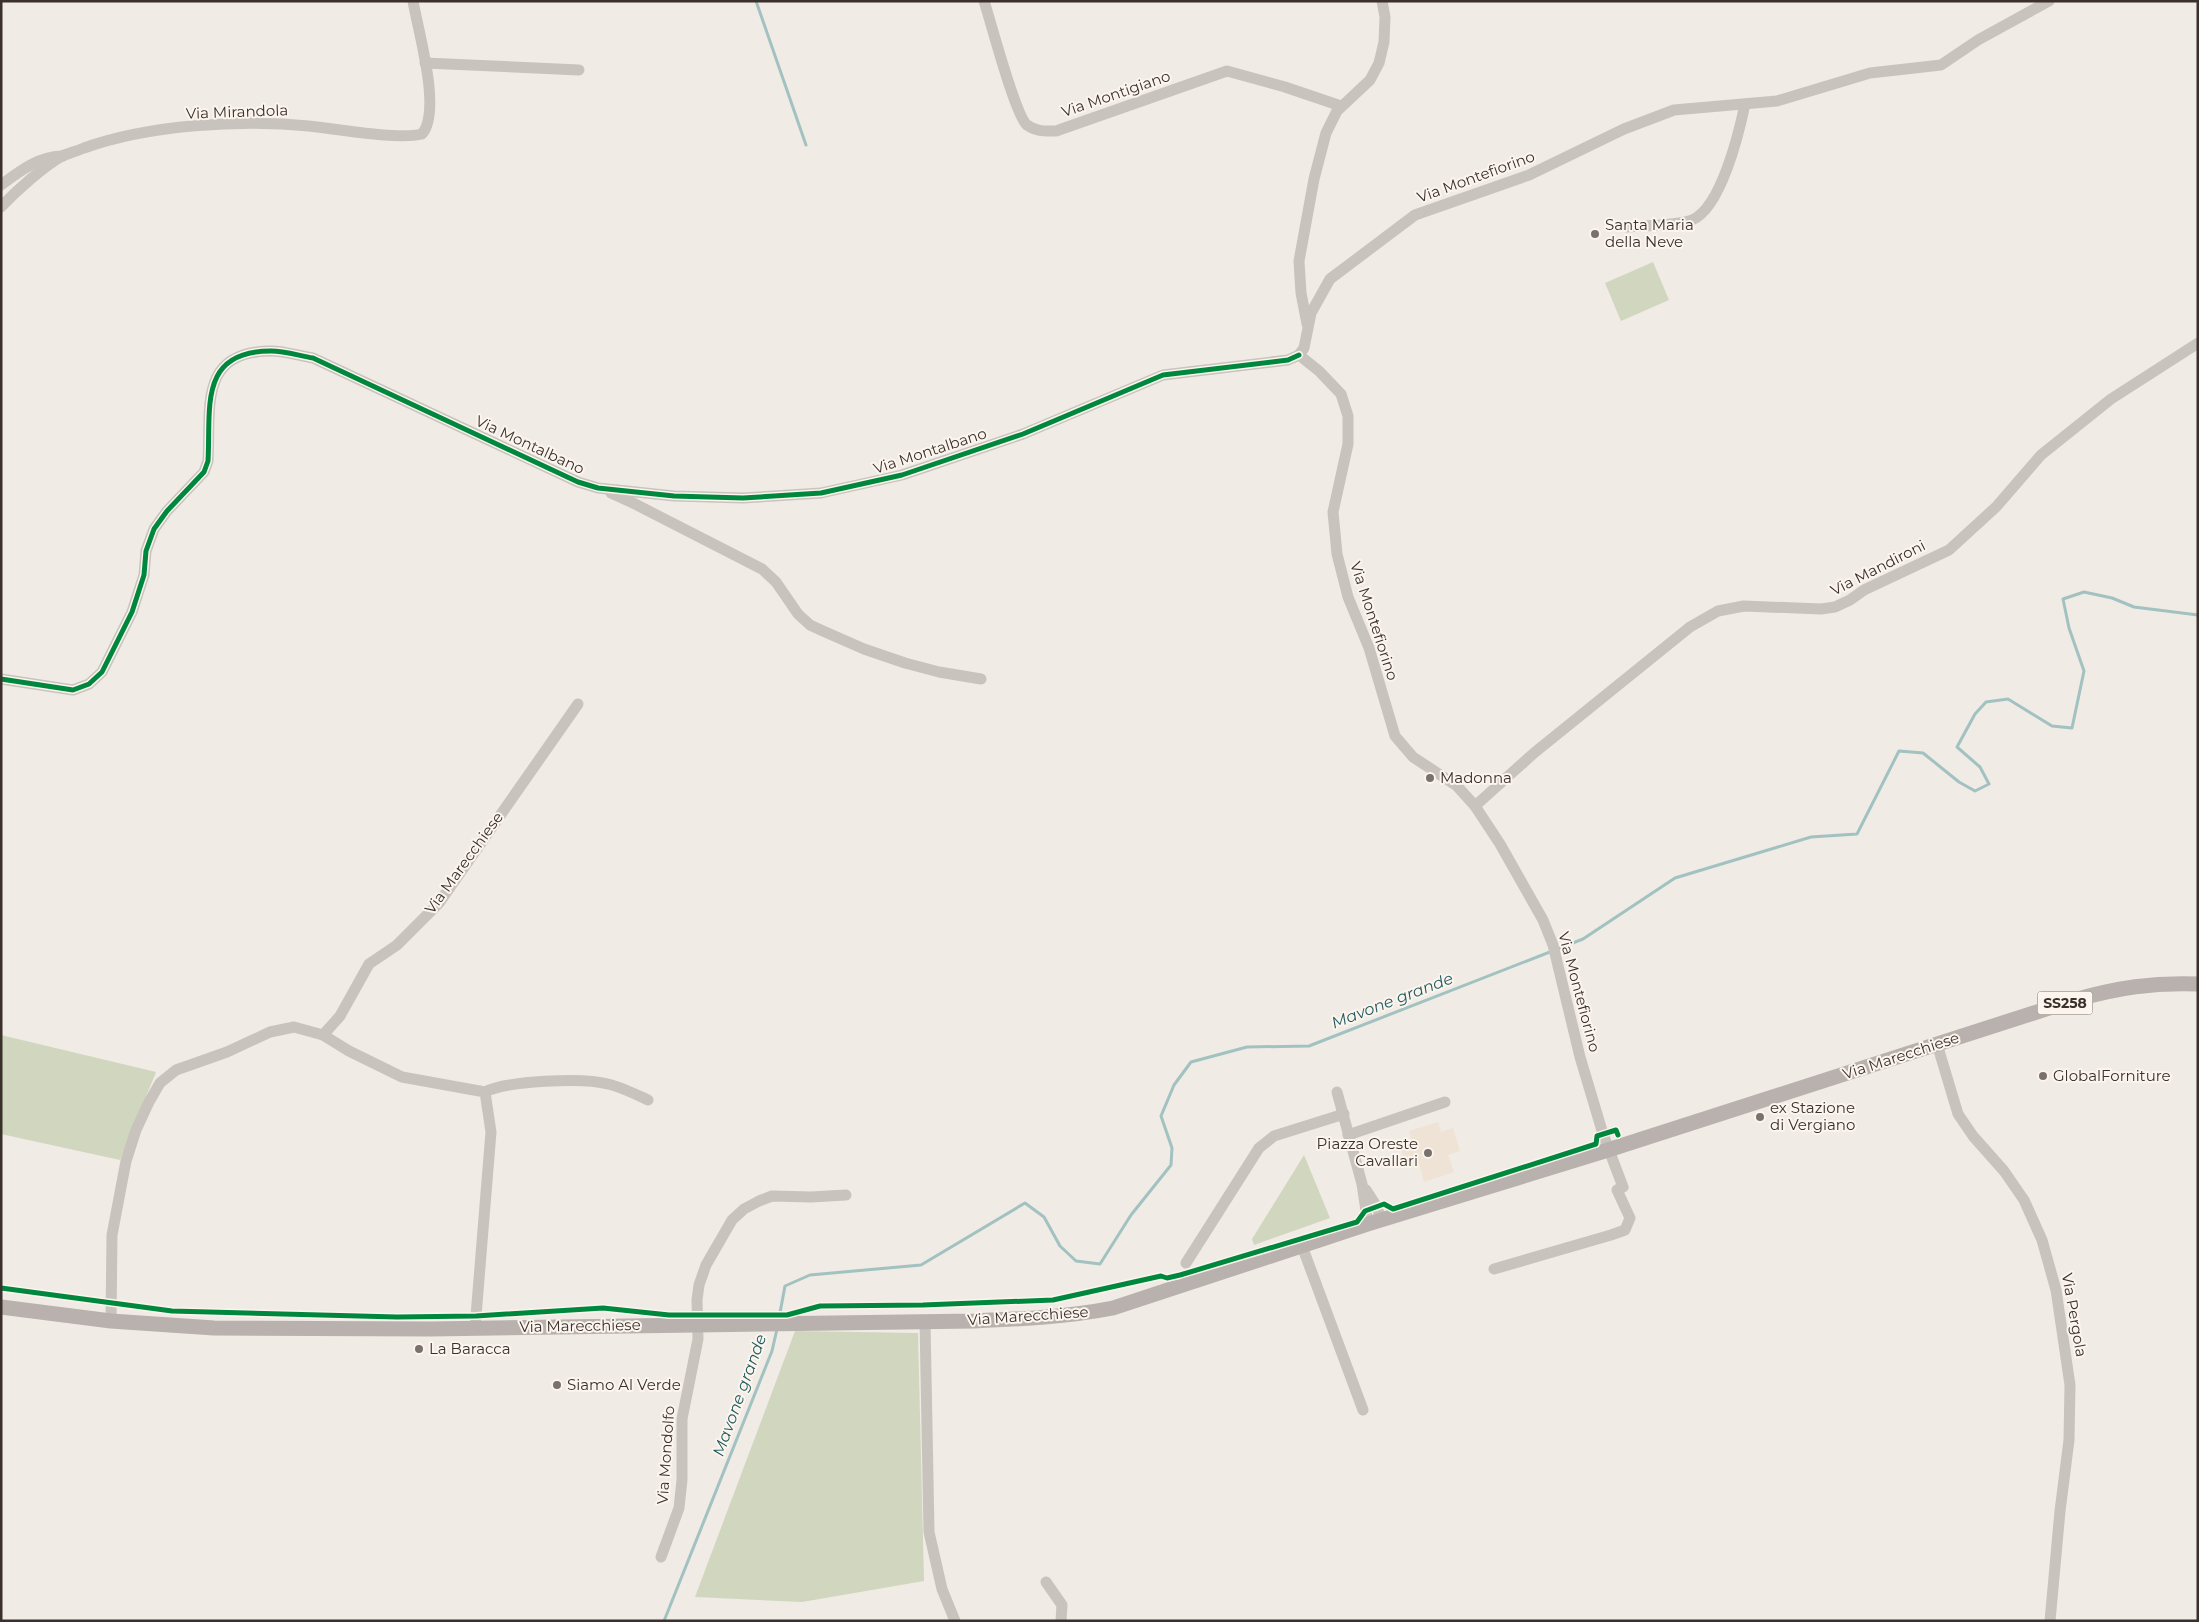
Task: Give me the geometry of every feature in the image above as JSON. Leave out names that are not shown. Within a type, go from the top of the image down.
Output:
[{"type":"main road","name":"Via Marecchiese","points":[[1,1307],[111,1321],[214,1328],[475,1328],[1045,1318],[1113,1308],[1375,1222],[1608,1150],[2074,1000],[2109,990],[2166,983],[2198,984]]},
{"type":"street","name":"Via Mirandola","points":[[1,207],[20,188],[63,156],[103,141],[160,131],[220,125],[290,124],[415,136],[422,134],[428,128],[431,100],[413,1]]},
{"type":"street","name":"Via Montigiano","points":[[984,1],[1016,106],[1026,124],[1038,132],[1056,131],[1227,71],[1341,106]]},
{"type":"street","points":[[1307,328],[1301,293],[1299,261],[1304,227],[1326,133],[1341,106],[1370,80],[1379,63],[1384,42],[1385,17],[1382,1]]},
{"type":"street","name":"Via Montefiorino","points":[[1608,1150],[1580,1057],[1553,945],[1527,890],[1475,806],[1457,786],[1413,757],[1395,736],[1368,648],[1348,597],[1337,554],[1333,512],[1348,444],[1348,416],[1341,394],[1319,371],[1300,355],[1304,348],[1311,313],[1330,280],[1415,215],[1529,176],[1624,129],[1674,110],[1777,101],[1870,73],[1941,65],[1978,40],[2049,1]]},
{"type":"street","points":[[424,63],[578,70]]},
{"type":"street","points":[[1627,227],[1691,220],[1702,213],[1714,196],[1737,143],[1745,104]]},
{"type":"street","points":[[1,185],[22,169],[50,156],[63,156]]},
{"type":"street","name":"Via Mandironi","points":[[1475,806],[1534,753],[1690,627],[1718,611],[1744,606],[1821,609],[1836,607],[1864,590],[1950,550],[1996,507],[2041,455],[2111,399],[2198,343]]},
{"type":"street","name":"Via Montalbano","points":[[1,679],[73,690],[89,684],[102,672],[132,612],[144,575],[146,551],[154,529],[167,511],[198,478],[208,461],[212,387],[217,373],[227,362],[242,355],[272,351],[313,358],[578,482],[598,488],[633,503],[762,569],[776,582],[798,614],[810,625],[864,649],[905,663],[939,672],[981,679]]},
{"type":"street","name":"Via Montalbano","points":[[598,488],[674,496],[743,498],[821,493],[861,486],[902,475],[1023,434],[1163,375],[1288,360],[1300,355]]},
{"type":"street","name":"Via Marecchiese","points":[[323,1035],[340,1016],[369,964],[397,945],[438,903],[578,704]]},
{"type":"street","points":[[111,1321],[112,1235],[120,1188],[136,1130],[149,1102],[160,1083],[176,1070],[227,1052],[270,1032],[294,1027],[323,1035],[349,1051],[402,1077],[485,1092],[494,1087],[531,1082],[607,1083],[648,1100]]},
{"type":"street","name":"Via Pergola","points":[[1937,1044],[1958,1114],[1973,1136],[2004,1171],[2024,1200],[2042,1240],[2056,1290],[2070,1394],[2070,1440],[2060,1511],[2050,1621]]},
{"type":"street","points":[[475,1328],[491,1132],[485,1092]]},
{"type":"street","points":[[1337,1092],[1362,1184],[1375,1222]]},
{"type":"street","points":[[1348,1135],[1445,1102]]},
{"type":"street","points":[[1186,1263],[1259,1148],[1274,1136],[1344,1114]]},
{"type":"street","points":[[1494,1269],[1624,1230],[1630,1218],[1617,1190],[1623,1187],[1608,1150]]},
{"type":"street","name":"Via Mondolfo","points":[[662,1557],[679,1508],[682,1480],[682,1419],[698,1339],[698,1292],[706,1265],[732,1220],[744,1209],[772,1196],[811,1197],[846,1194]]},
{"type":"street","points":[[1302,1246],[1363,1410]]},
{"type":"street","points":[[925,1321],[929,1532],[942,1589],[956,1621]]},
{"type":"street","points":[[1046,1582],[1062,1605],[1061,1621]]},
{"type":"green space","points":[[1653,262],[1669,300],[1621,321],[1605,283]]},
{"type":"green space","points":[[1,1035],[156,1072],[120,1160],[1,1134]]},
{"type":"green space","points":[[1304,1155],[1330,1218],[1254,1245],[1252,1239]]},
{"type":"green space","points":[[795,1331],[918,1333],[924,1581],[802,1602],[695,1597]]},
{"type":"shaded area","name":"Piazza Oreste Cavallari","points":[[1438,1122],[1441,1132],[1453,1128],[1460,1151],[1448,1155],[1454,1172],[1424,1182],[1419,1164],[1407,1168],[1400,1146],[1412,1142],[1409,1131]]},
{"type":"waterway","points":[[756,1],[806,145]]},
{"type":"waterway","name":"Mavone grande","points":[[779,1318],[785,1286],[810,1275],[921,1265],[1025,1203],[1044,1217],[1060,1246],[1076,1261],[1100,1264],[1131,1215],[1171,1165],[1172,1148],[1161,1116],[1174,1085],[1191,1062],[1247,1047],[1309,1046],[1583,939],[1675,878],[1811,837],[1857,834],[1899,751],[1923,753],[1959,782],[1975,791],[1989,784],[1980,767],[1957,747],[1975,714],[1986,702],[2008,699],[2052,726],[2072,728],[2084,671],[2069,628],[2063,599],[2084,592],[2112,598],[2134,607],[2198,615]]},
{"type":"waterway","name":"Mavone grande","points":[[664,1621],[772,1351],[777,1329]]},
{"type":"cycle path","points":[[1,679],[73,690],[89,684],[102,672],[132,612],[144,575],[146,551],[154,529],[167,511],[204,472],[208,461],[210,403],[213,386],[220,372],[231,361],[247,354],[276,351],[313,358],[578,482],[598,488],[674,496],[743,498],[821,493],[902,475],[1023,434],[1163,375],[1288,360],[1299,355]]},
{"type":"cycle path","points":[[1,1288],[172,1311],[397,1317],[476,1316],[603,1308],[669,1315],[787,1315],[820,1306],[923,1305],[1053,1300],[1161,1276],[1167,1278],[1180,1275],[1357,1222],[1365,1211],[1384,1204],[1393,1209],[1596,1144],[1597,1136],[1616,1130],[1618,1135]]},
{"type":"place","name":"Santa Maria della Neve","points":[[1595,234]]},
{"type":"place","name":"Madonna","points":[[1430,778]]},
{"type":"place","name":"GlobalForniture","points":[[2043,1076]]},
{"type":"place","name":"ex Stazione di Vergiano","points":[[1760,1117]]},
{"type":"place","name":"Piazza Oreste Cavallari","points":[[1428,1153]]},
{"type":"place","name":"La Baracca","points":[[419,1349]]},
{"type":"place","name":"Siamo Al Verde","points":[[557,1385]]}]
